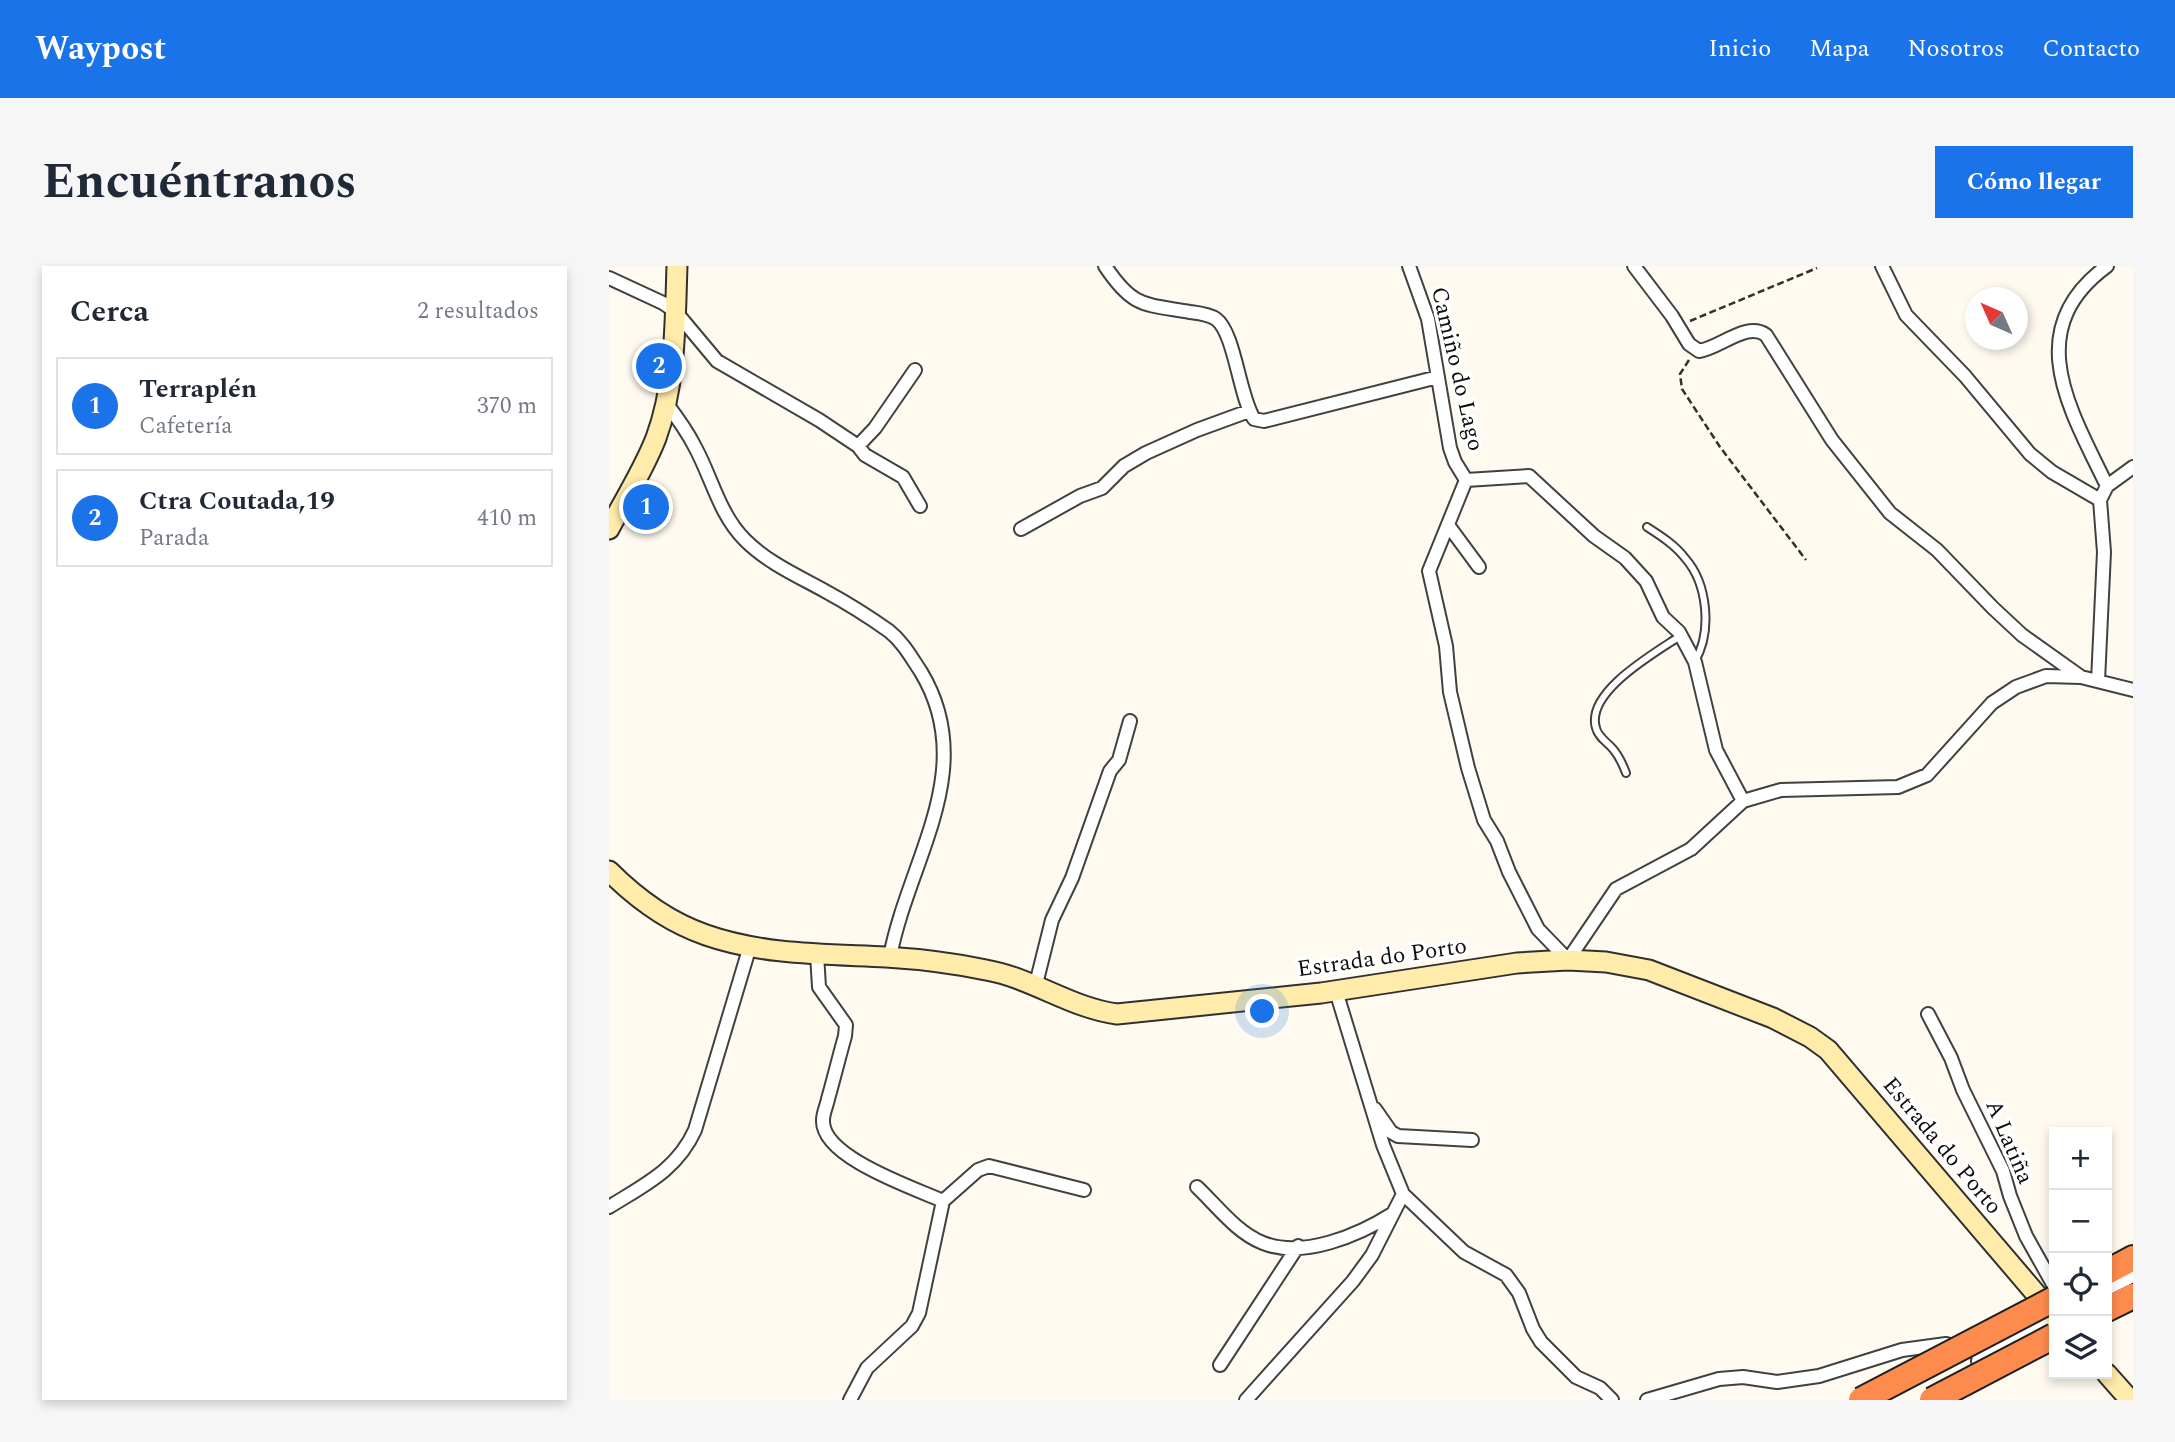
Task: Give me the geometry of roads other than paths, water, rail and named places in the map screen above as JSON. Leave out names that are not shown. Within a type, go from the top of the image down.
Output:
[{"type":"highway","points":[[2112,1269],[2133,1258]]},
{"type":"highway","points":[[2112,1306],[2133,1296]]},
{"type":"highway","points":[[1861,1400],[2049,1301]]},
{"type":"highway","points":[[1932,1400],[2049,1339]]},
{"type":"street","points":[[612,515],[656,438],[666,402],[677,266]]},
{"type":"street","points":[[1105,266],[1130,297],[1142,303],[1203,314],[1215,318],[1222,325],[1249,411],[1254,419],[1264,421],[1438,377]]},
{"type":"street","name":"Camiño do Lago","points":[[1409,266],[1428,319],[1450,448],[1466,480]]},
{"type":"street","points":[[1634,266],[1689,344],[1699,351],[1752,330],[1766,335],[1832,440],[1890,513],[1937,550],[2022,635],[2081,677]]},
{"type":"street","points":[[1882,266],[1906,315],[1965,376],[2030,454],[2052,472],[2099,500]]},
{"type":"street","points":[[2107,266],[2083,286],[2076,297],[2063,326],[2058,348],[2058,365],[2078,425],[2107,486]]},
{"type":"street","points":[[609,278],[650,295],[675,312],[716,361],[819,420],[858,446],[865,455],[903,477],[920,506]]},
{"type":"street","points":[[858,446],[875,428],[915,370]]},
{"type":"street","points":[[666,402],[695,447],[723,512],[745,540],[785,570],[853,607],[899,639],[937,702],[944,750],[940,799],[895,932],[890,957]]},
{"type":"street","points":[[1021,530],[1080,496],[1102,488],[1124,466],[1146,453],[1249,411]]},
{"type":"street","points":[[2098,681],[2104,552],[2099,500],[2107,486],[2133,467]]},
{"type":"street","points":[[1743,801],[1716,750],[1695,662],[1681,636],[1663,617],[1646,581],[1625,558],[1594,536],[1529,476],[1466,480],[1429,570],[1446,646],[1450,692],[1468,768],[1484,820],[1497,841],[1509,872],[1538,929],[1568,960],[1616,889],[1692,849],[1743,801],[1781,790],[1898,787],[1927,775],[1992,703],[2016,687],[2046,676],[2081,677],[2133,690]]},
{"type":"street","points":[[1448,526],[1479,567]]},
{"type":"street","points":[[1036,984],[1052,920],[1072,878],[1111,771],[1119,760],[1130,721]]},
{"type":"street","name":"Estrada do Porto","points":[[609,871],[645,903],[676,922],[723,941],[817,954],[890,957],[990,970],[1036,984],[1094,1010],[1117,1014],[1336,991],[1517,963],[1568,960],[1627,965],[1649,970],[1773,1018],[1819,1042],[1842,1064],[1930,1172],[2049,1309]]},
{"type":"street","points":[[609,1207],[670,1167],[687,1149],[750,946]]},
{"type":"street","points":[[817,954],[819,987],[846,1024],[822,1120],[826,1135],[841,1152],[886,1176],[943,1201]]},
{"type":"street","points":[[1336,991],[1383,1145],[1403,1194],[1464,1252],[1506,1275],[1520,1293],[1533,1329],[1541,1342],[1576,1377],[1599,1388],[1612,1400]]},
{"type":"street","name":"A Latiña","points":[[1928,1014],[2003,1171],[2026,1236],[2049,1277]]},
{"type":"street","points":[[1370,1104],[1391,1132],[1398,1136],[1472,1140]]},
{"type":"street","points":[[850,1400],[867,1368],[912,1326],[919,1313],[943,1201],[978,1170],[989,1166],[1084,1190]]},
{"type":"street","points":[[1197,1187],[1238,1227],[1270,1245],[1298,1246],[1342,1240],[1393,1213]]},
{"type":"street","points":[[1246,1400],[1353,1281],[1372,1255],[1403,1194]]},
{"type":"street","points":[[1220,1365],[1298,1246]]},
{"type":"street","points":[[2112,1286],[2133,1276]]},
{"type":"street","points":[[1957,1400],[1965,1393],[1981,1354],[2052,1316]]},
{"type":"street","points":[[1647,1400],[1719,1379],[1743,1377],[1777,1381],[1819,1376],[1913,1348],[1946,1344],[1981,1354]]},
{"type":"street","points":[[2111,1379],[2130,1400]]},
{"type":"lane","points":[[1647,527],[1676,547],[1688,560],[1700,590],[1707,610],[1701,651],[1695,662]]},
{"type":"lane","points":[[1626,773],[1613,749],[1596,731],[1594,719],[1597,708],[1611,688],[1640,663],[1681,636]]},
{"type":"place","name":"Ctra Coutada,19","points":[[659,366]]},
{"type":"place","name":"Terraplén","points":[[646,507]]}]
